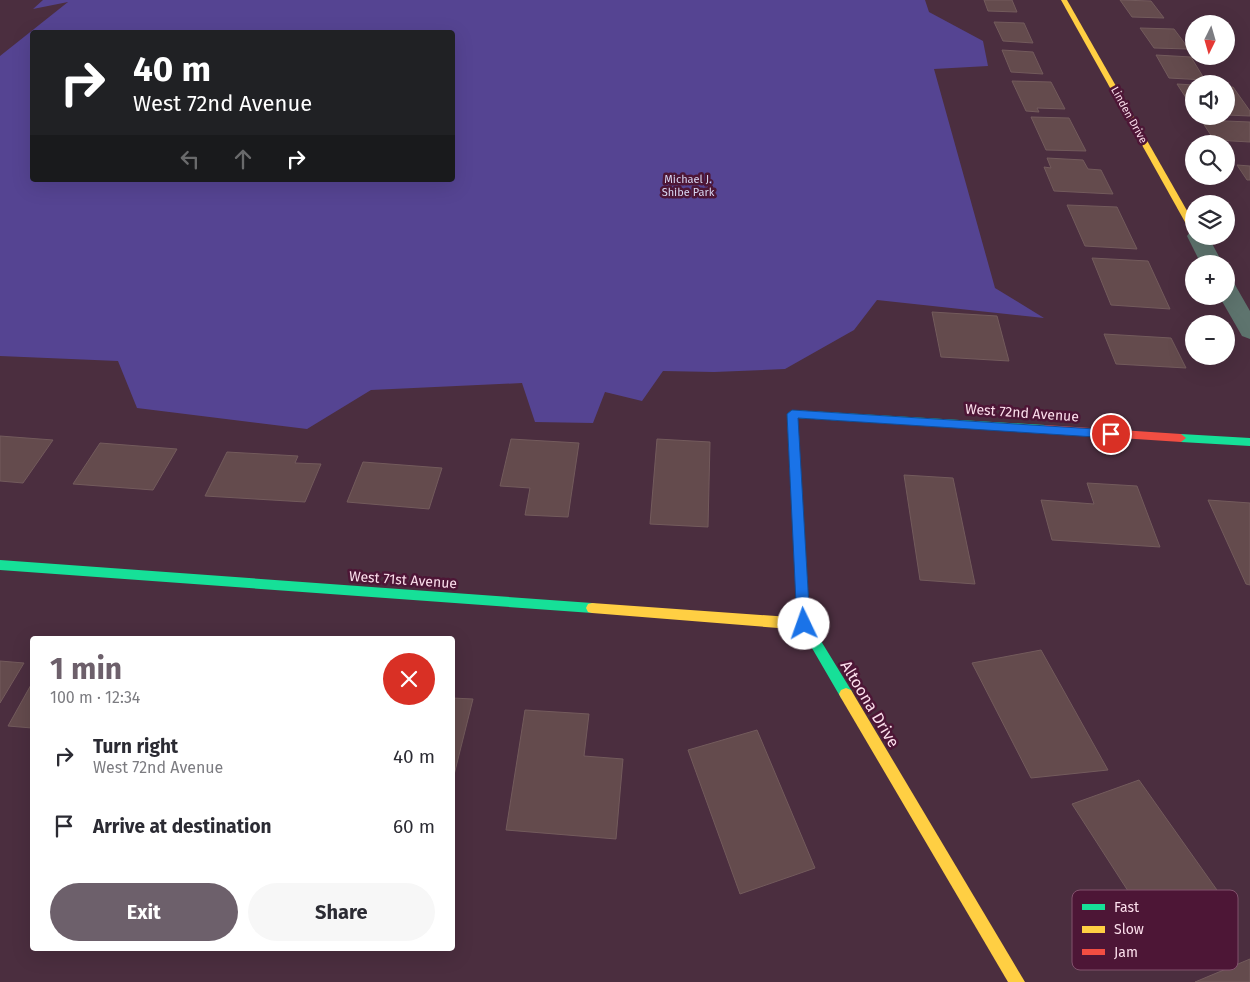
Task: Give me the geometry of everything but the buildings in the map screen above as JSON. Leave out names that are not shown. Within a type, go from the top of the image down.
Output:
[{"type":"street","name":"Linden Drive","points":[[1064,0],[1185,215]]},
{"type":"street","points":[[1235,304],[1250,331]]},
{"type":"street","name":"West 72nd Avenue","points":[[792,414],[1250,442]]},
{"type":"street","name":"Altoona Drive","points":[[792,414],[804,624],[1017,982]]},
{"type":"street","name":"West 71st Avenue","points":[[0,565],[804,624]]},
{"type":"green space","name":"Michael J. Shibe Park","points":[[43,0],[925,0],[929,12],[983,41],[988,66],[934,69],[995,288],[1044,318],[877,300],[854,330],[785,369],[714,372],[663,371],[642,401],[605,392],[593,423],[535,422],[522,383],[371,390],[307,429],[137,408],[118,361],[0,356],[0,56],[30,32],[30,182],[455,182],[455,30],[33,30],[68,2],[33,9]]},
{"type":"traffic: fast","points":[[846,694],[804,624],[792,414],[1045,429]]},
{"type":"traffic: fast","points":[[1181,438],[1250,442]]},
{"type":"traffic: fast","points":[[0,565],[592,608]]},
{"type":"traffic: slow","points":[[1064,0],[1185,215]]},
{"type":"traffic: slow","points":[[592,608],[804,624]]},
{"type":"traffic: slow","points":[[846,694],[1017,982]]},
{"type":"traffic: jam","points":[[1045,429],[1181,438]]},
{"type":"route","points":[[804,624],[792,414],[1111,434]]}]
